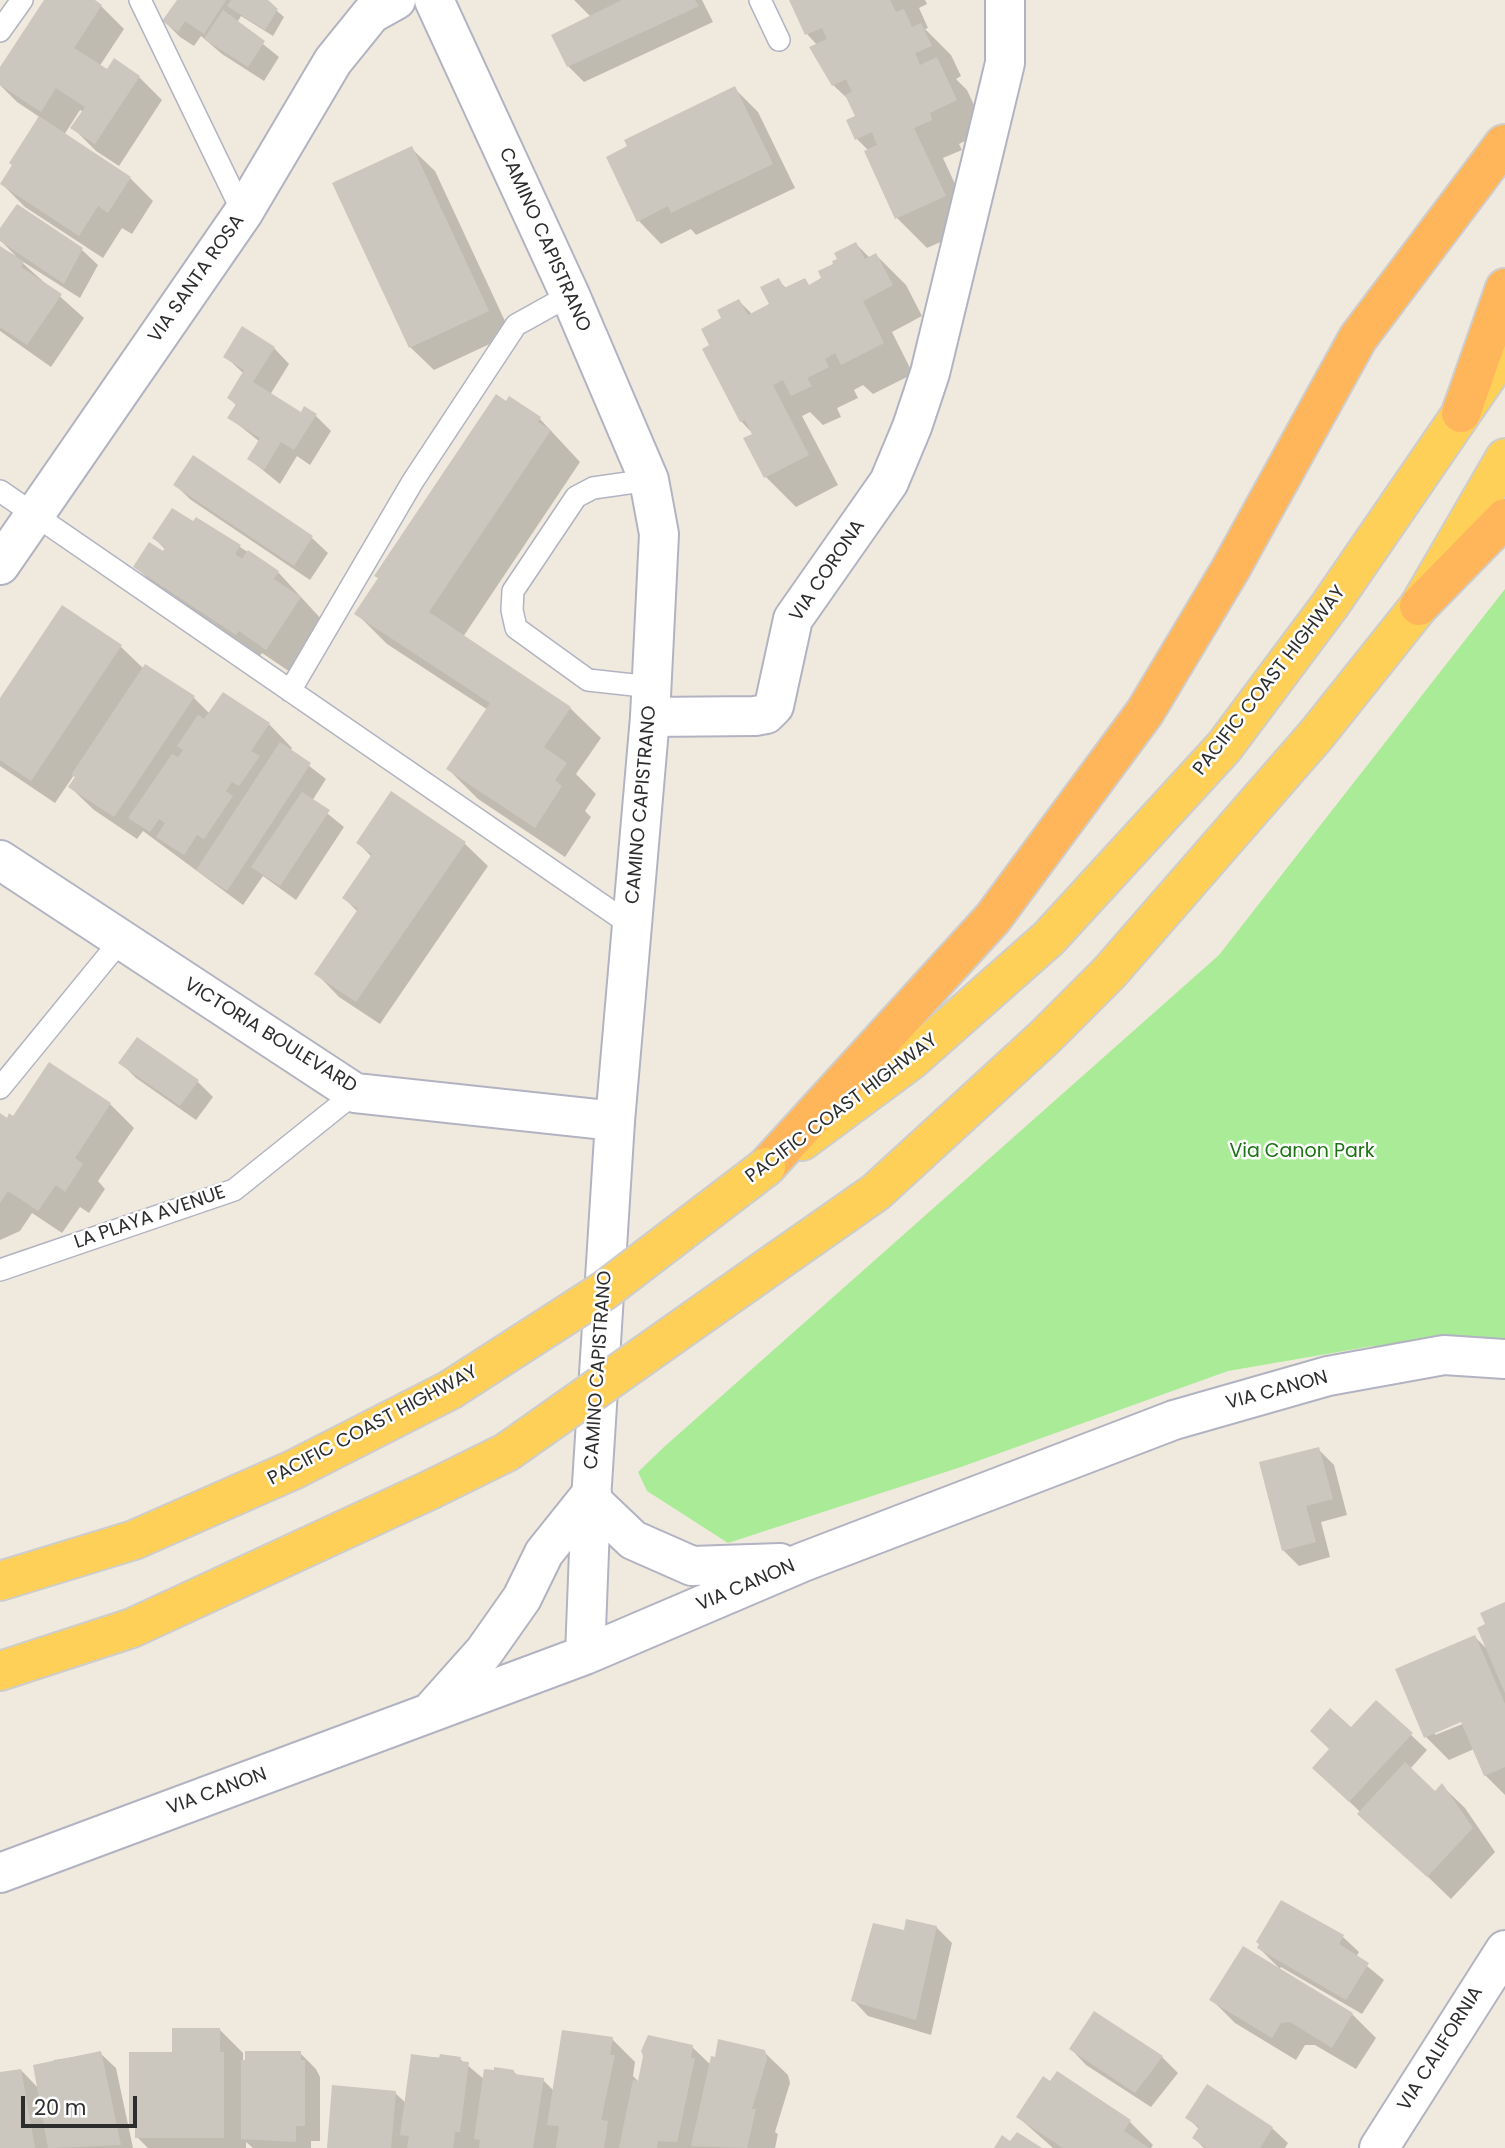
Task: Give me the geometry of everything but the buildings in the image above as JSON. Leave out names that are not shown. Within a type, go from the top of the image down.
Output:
[{"type":"highway","points":[[766,1167],[993,918],[1144,712],[1230,570],[1358,338],[1504,144]]},
{"type":"highway","points":[[1461,413],[1505,288]]},
{"type":"highway","name":"PACIFIC COAST HIGHWAY","points":[[0,1581],[134,1540],[293,1470],[450,1390],[605,1290],[910,1061],[1029,956],[1224,747],[1331,605],[1505,350]]},
{"type":"highway","points":[[1419,607],[1505,458]]},
{"type":"highway","points":[[0,1671],[132,1628],[507,1452],[876,1192],[1045,1037],[1109,973],[1309,744],[1419,607],[1505,518]]},
{"type":"main road","name":"VIA SANTA ROSA","points":[[0,565],[243,213],[333,61],[370,14],[396,0]]},
{"type":"main road","name":"CAMINO CAPISTRANO","points":[[434,0],[570,295],[649,480],[659,534],[651,702],[615,1121],[591,1497],[585,1655]]},
{"type":"main road","name":"VIA CORONA","points":[[651,702],[755,716],[766,714],[774,706],[793,619],[889,482],[930,373],[991,123],[1005,63],[1005,0]]},
{"type":"main road","name":"VICTORIA BOULEVARD","points":[[0,860],[355,1093],[615,1121]]},
{"type":"main road","name":"VIA CANON","points":[[0,1873],[585,1655],[803,1562],[1174,1420],[1328,1376],[1444,1355],[1505,1359]]},
{"type":"main road","points":[[430,1713],[484,1652],[522,1598],[544,1553],[591,1497],[633,1539],[692,1566],[803,1562]]},
{"type":"main road","name":"VIA CALIFORNIA","points":[[1379,2148],[1505,1950]]},
{"type":"lane","points":[[0,31],[22,0]]},
{"type":"lane","points":[[140,0],[243,213]]},
{"type":"lane","points":[[760,0],[779,40]]},
{"type":"lane","points":[[290,691],[413,481],[516,325],[570,295]]},
{"type":"lane","points":[[649,480],[593,488],[576,497],[513,591],[512,610],[516,628],[589,680],[651,702]]},
{"type":"lane","points":[[0,491],[631,925]]},
{"type":"lane","points":[[0,1088],[121,940]]},
{"type":"lane","name":"LA PLAYA AVENUE","points":[[0,1270],[234,1190],[355,1093]]},
{"type":"green space","name":"Via Canon Park","points":[[1505,589],[1505,1341],[1373,1346],[1228,1371],[961,1467],[728,1543],[647,1491],[638,1472],[664,1447],[1219,955]]}]
